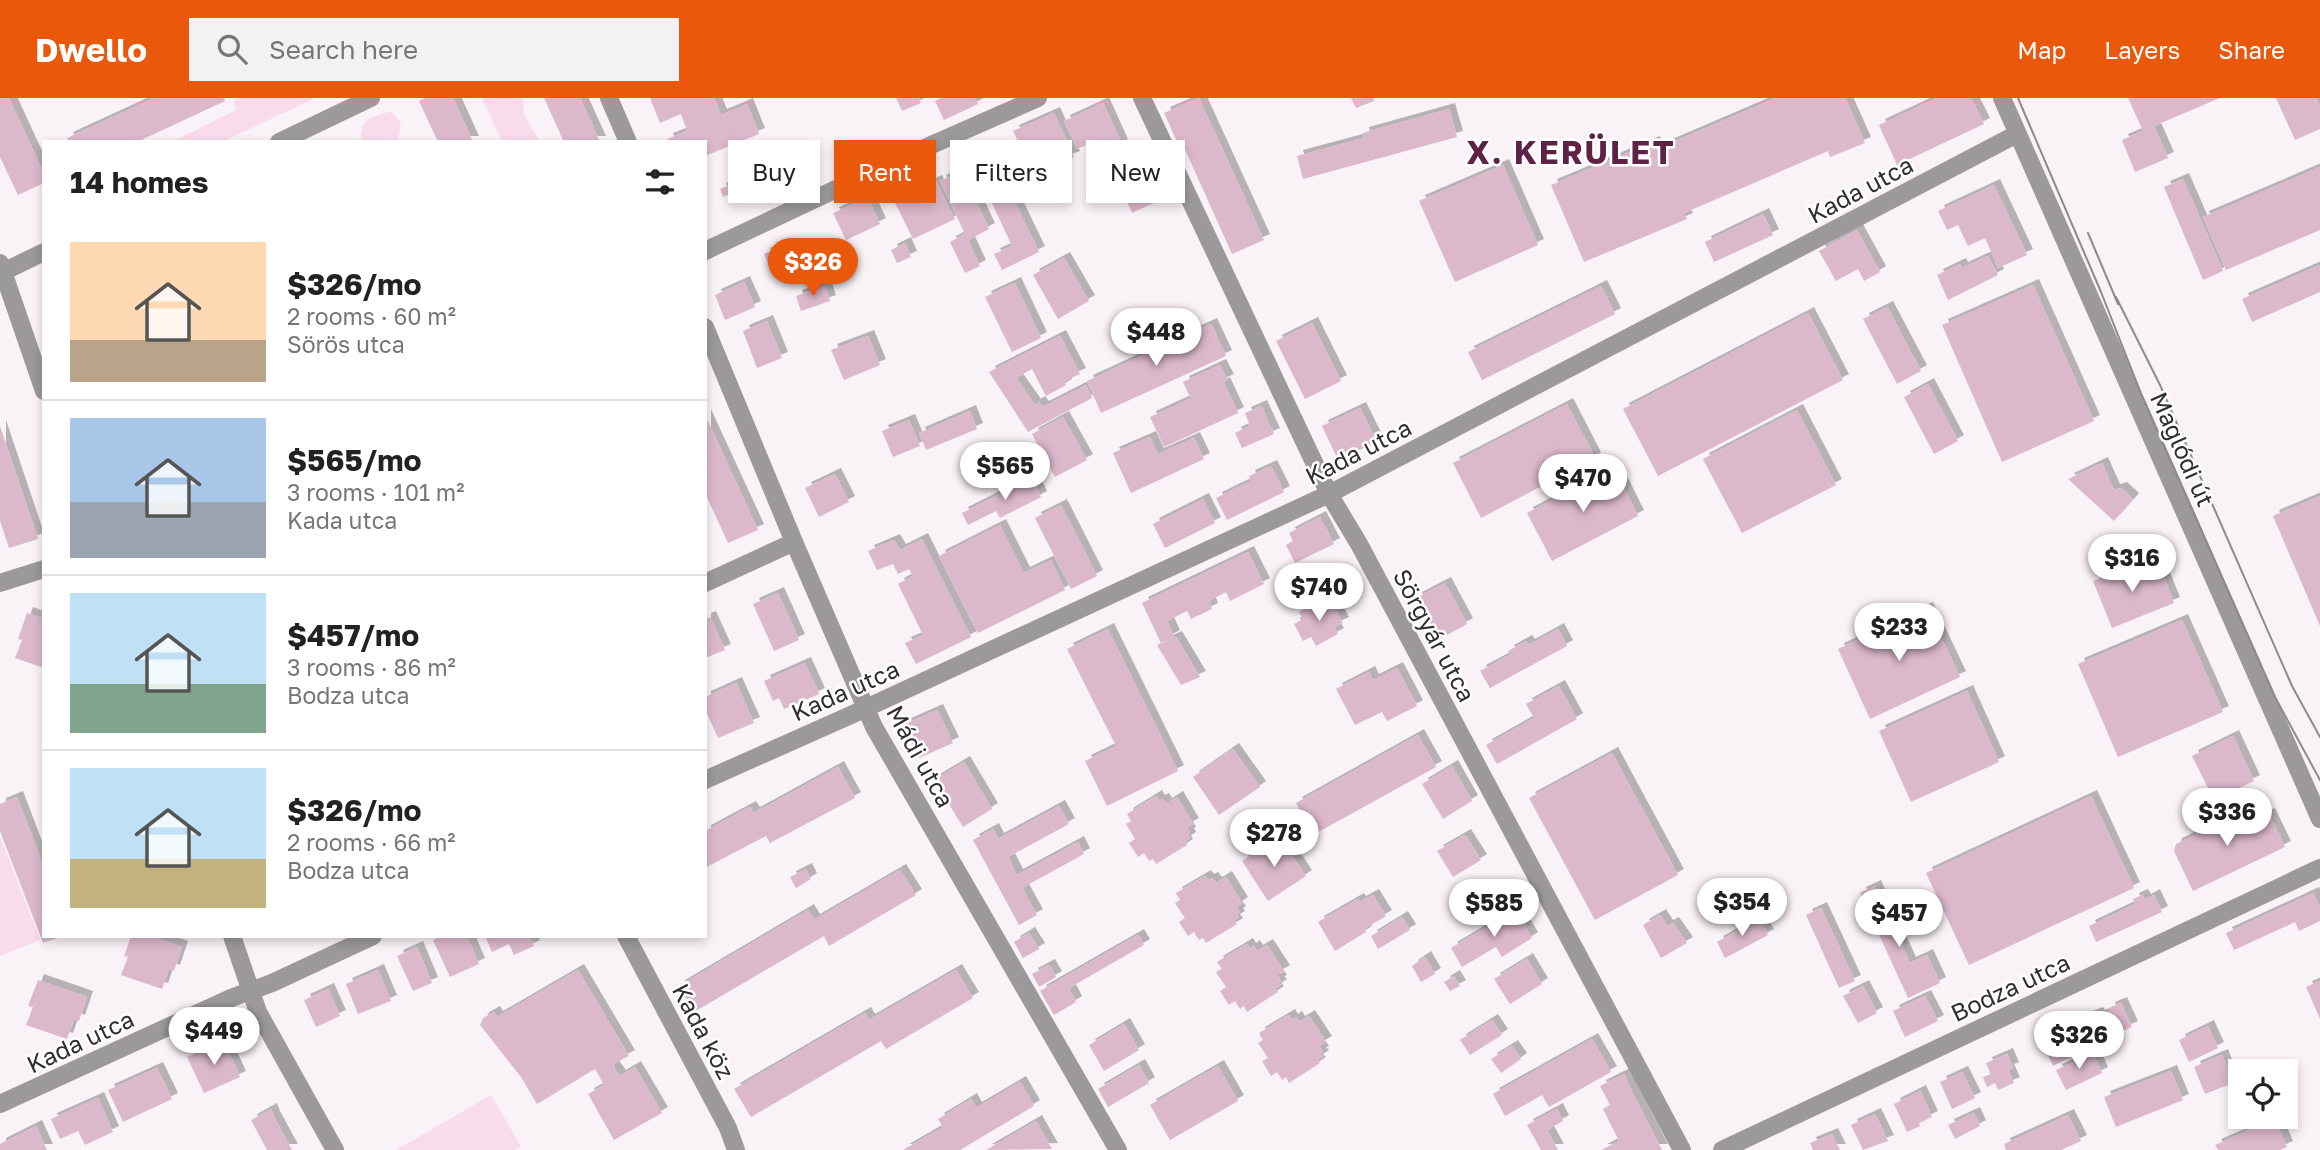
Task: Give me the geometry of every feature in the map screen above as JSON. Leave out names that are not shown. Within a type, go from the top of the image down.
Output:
[{"type":"street","points":[[288,140],[372,98]]},
{"type":"street","points":[[610,98],[627,140]]},
{"type":"street","points":[[707,250],[904,157],[1038,98]]},
{"type":"street","name":"Sörgyár utca","points":[[1142,98],[1329,494],[1359,544],[1682,1150]]},
{"type":"street","name":"Maglódi út","points":[[2002,98],[2320,819]]},
{"type":"street","name":"Kada utca","points":[[707,779],[1329,494],[2017,134]]},
{"type":"street","points":[[42,254],[1,268],[42,385]]},
{"type":"street","name":"Mádi utca","points":[[709,347],[881,739],[1118,1150]]},
{"type":"street","points":[[707,582],[794,542]]},
{"type":"street","points":[[0,583],[42,570]]},
{"type":"street","name":"Bodza utca","points":[[1722,1150],[2320,868]]},
{"type":"street","points":[[233,938],[258,1012],[335,1150]]},
{"type":"street","name":"Kada utca","points":[[0,1104],[369,938]]},
{"type":"street","name":"Kada köz","points":[[627,938],[728,1128],[736,1150]]},
{"type":"shaded area","points":[[315,98],[226,140],[176,140],[236,110],[234,100]]},
{"type":"shaded area","points":[[482,98],[522,98],[524,114],[539,140],[501,140]]},
{"type":"shaded area","points":[[391,111],[401,123],[397,140],[361,140],[362,128],[372,117]]},
{"type":"shaded area","points":[[0,837],[40,940],[0,956]]},
{"type":"shaded area","points":[[491,1095],[521,1146],[515,1150],[396,1150]]},
{"type":"building","points":[[0,98],[9,98],[42,170],[42,184],[18,195],[0,157]]},
{"type":"building","points":[[154,98],[224,98],[225,101],[141,140],[67,138]]},
{"type":"building","points":[[425,98],[453,98],[472,140],[437,140],[419,101]]},
{"type":"building","points":[[544,98],[580,98],[599,140],[563,140]]},
{"type":"building","points":[[650,98],[714,98],[721,115],[747,104],[759,134],[744,140],[728,140],[728,147],[707,155],[707,140],[667,140],[687,131],[681,114],[660,123]]},
{"type":"building","points":[[896,98],[919,98],[921,103],[902,111]]},
{"type":"building","points":[[941,98],[975,98],[978,104],[944,120],[935,101]]},
{"type":"building","points":[[1199,98],[1264,240],[1232,254],[1185,149],[1185,140],[1176,140],[1164,113]]},
{"type":"building","points":[[1351,98],[1373,98],[1374,101],[1356,108]]},
{"type":"building","points":[[1776,98],[1845,98],[1865,143],[1830,157],[1828,151],[1684,213],[1687,219],[1584,262],[1551,185],[1654,142],[1657,149]]},
{"type":"building","points":[[1937,98],[1971,98],[1984,124],[1897,165],[1879,125]]},
{"type":"building","points":[[2128,98],[2220,98],[2154,126],[2168,158],[2135,172],[2122,140],[2143,131]]},
{"type":"building","points":[[2276,98],[2316,98],[2320,106],[2320,129],[2295,140]]},
{"type":"building","points":[[1103,103],[1120,140],[1086,140],[1086,145],[1077,149],[1064,121]]},
{"type":"building","points":[[1449,109],[1457,137],[1303,179],[1297,156],[1364,138],[1363,133]]},
{"type":"building","points":[[1054,113],[1066,140],[1017,140],[1013,131]]},
{"type":"building","points":[[1503,165],[1538,245],[1455,282],[1419,201]]},
{"type":"building","points":[[2320,167],[2320,230],[2226,270],[2203,217]]},
{"type":"building","points":[[950,176],[950,202],[940,181]]},
{"type":"building","points":[[2183,179],[2223,271],[2203,280],[2164,187]]},
{"type":"building","points":[[936,181],[955,219],[913,239],[895,203],[936,203]]},
{"type":"building","points":[[1994,185],[2027,255],[1998,268],[1985,238],[1968,246],[1958,225],[1947,230],[1938,211]]},
{"type":"building","points":[[728,186],[728,195],[723,197],[720,189]]},
{"type":"building","points":[[856,203],[870,203],[880,224],[846,240],[833,213]]},
{"type":"building","points":[[950,203],[977,203],[989,229],[968,240],[980,266],[965,273],[950,242],[965,234]]},
{"type":"building","points":[[992,203],[1015,203],[1039,252],[1002,270],[994,254],[1012,246]]},
{"type":"building","points":[[1127,203],[1154,203],[1132,213]]},
{"type":"building","points":[[1763,214],[1773,235],[1714,262],[1705,242]]},
{"type":"building","points":[[1857,230],[1880,272],[1864,281],[1858,269],[1836,281],[1819,251]]},
{"type":"building","points":[[905,243],[911,257],[897,263],[891,250]]},
{"type":"building","points":[[782,246],[789,262],[771,270],[764,254]]},
{"type":"building","points":[[1988,256],[1998,275],[1948,300],[1937,275],[1960,264],[1962,268]]},
{"type":"building","points":[[1064,258],[1089,301],[1058,319],[1033,275]]},
{"type":"building","points":[[2320,265],[2320,292],[2252,322],[2242,299]]},
{"type":"building","points":[[744,282],[755,307],[725,320],[715,295]]},
{"type":"building","points":[[1015,283],[1041,338],[1012,352],[985,297]]},
{"type":"building","points":[[2033,285],[2094,421],[2002,462],[1942,325]]},
{"type":"building","points":[[825,286],[830,301],[801,311],[796,296]]},
{"type":"building","points":[[1601,286],[1615,314],[1482,380],[1468,352]]},
{"type":"building","points":[[1887,307],[1921,371],[1897,384],[1863,319]]},
{"type":"building","points":[[1808,313],[1843,380],[1658,476],[1623,409]]},
{"type":"building","points":[[767,321],[782,358],[757,368],[743,331]]},
{"type":"building","points":[[1312,323],[1341,381],[1305,399],[1276,341]]},
{"type":"building","points":[[1211,324],[1226,356],[1101,413],[1087,381]]},
{"type":"building","points":[[868,336],[880,365],[844,380],[831,350]]},
{"type":"building","points":[[1060,336],[1080,374],[1064,381],[1066,385],[1046,396],[1032,369],[1016,378],[1035,405],[1039,402],[1043,407],[1086,385],[1092,398],[1028,432],[989,372]]},
{"type":"building","points":[[1220,365],[1228,380],[1190,397],[1183,382]]},
{"type":"building","points":[[1224,383],[1238,413],[1164,447],[1150,417]]},
{"type":"building","points":[[1928,384],[1958,441],[1934,454],[1904,397]]},
{"type":"building","points":[[1567,404],[1595,458],[1481,518],[1453,463]]},
{"type":"building","points":[[1261,406],[1274,434],[1242,448],[1235,433],[1250,426],[1245,413]]},
{"type":"building","points":[[1360,408],[1377,442],[1338,460],[1322,426]]},
{"type":"building","points":[[1797,410],[1836,485],[1742,533],[1703,459]]},
{"type":"building","points":[[970,411],[977,429],[926,450],[919,433]]},
{"type":"building","points":[[1063,417],[1087,460],[1055,477],[1032,434]]},
{"type":"building","points":[[707,419],[758,530],[728,543],[707,497]]},
{"type":"building","points":[[909,420],[920,446],[893,457],[882,431]]},
{"type":"building","points":[[0,426],[38,539],[9,548],[0,521]]},
{"type":"building","points":[[1150,437],[1158,454],[1194,438],[1204,459],[1131,493],[1113,453]]},
{"type":"building","points":[[2102,463],[2114,490],[2121,488],[2133,499],[2114,521],[2068,479]]},
{"type":"building","points":[[1271,466],[1284,492],[1227,520],[1216,498],[1251,481],[1249,476]]},
{"type":"building","points":[[1614,468],[1638,516],[1552,561],[1527,513]]},
{"type":"building","points":[[835,474],[849,502],[819,517],[805,488]]},
{"type":"building","points":[[1032,478],[1041,497],[1000,518],[996,511],[968,525],[962,513]]},
{"type":"building","points":[[2320,496],[2320,626],[2273,516]]},
{"type":"building","points":[[1203,499],[1215,523],[1165,548],[1153,524]]},
{"type":"building","points":[[1061,505],[1097,576],[1071,589],[1035,518]]},
{"type":"building","points":[[1320,517],[1334,544],[1295,563],[1286,545],[1293,541],[1289,533]]},
{"type":"building","points":[[1000,525],[1024,573],[1051,560],[1065,590],[978,633],[939,556]]},
{"type":"building","points":[[922,539],[971,637],[916,664],[905,643],[923,635],[898,584],[913,576],[909,569],[898,574],[893,564],[877,570],[868,551],[894,540],[900,550]]},
{"type":"building","points":[[1248,552],[1264,584],[1230,601],[1226,592],[1209,601],[1212,609],[1191,619],[1187,611],[1167,621],[1174,636],[1161,643],[1142,603]]},
{"type":"building","points":[[2139,562],[2146,577],[2161,571],[2174,603],[2112,628],[2093,581]]},
{"type":"building","points":[[1445,583],[1467,624],[1438,640],[1416,598]]},
{"type":"building","points":[[778,593],[799,640],[774,651],[753,604]]},
{"type":"building","points":[[1321,600],[1324,606],[1332,602],[1343,623],[1334,627],[1338,634],[1316,646],[1311,637],[1303,641],[1294,624],[1303,619],[1299,612]]},
{"type":"building","points":[[1927,608],[1960,677],[1870,719],[1838,649]]},
{"type":"building","points":[[27,613],[42,618],[42,667],[15,658],[22,640],[18,639]]},
{"type":"building","points":[[710,617],[725,650],[707,657],[707,618]]},
{"type":"building","points":[[2182,620],[2223,712],[2118,757],[2078,664]]},
{"type":"building","points":[[1108,629],[1178,771],[1107,806],[1085,761],[1116,746],[1067,649]]},
{"type":"building","points":[[1558,629],[1567,646],[1490,688],[1480,671],[1510,655],[1508,651],[1526,641],[1529,645]]},
{"type":"building","points":[[1176,637],[1200,677],[1181,685],[1157,645]]},
{"type":"building","points":[[805,663],[819,694],[784,709],[779,698],[773,701],[764,681]]},
{"type":"building","points":[[1397,668],[1417,706],[1387,721],[1382,712],[1355,725],[1336,689],[1369,672],[1373,680]]},
{"type":"building","points":[[736,683],[754,723],[718,738],[707,713],[707,696]]},
{"type":"building","points":[[1559,686],[1577,719],[1497,764],[1486,745],[1534,718],[1526,704]]},
{"type":"building","points":[[1967,691],[1999,762],[1911,802],[1879,731]]},
{"type":"building","points":[[937,710],[953,743],[919,758],[903,725]]},
{"type":"building","points":[[1418,735],[1436,767],[1313,835],[1296,803]]},
{"type":"building","points":[[2233,736],[2254,781],[2214,800],[2192,756]]},
{"type":"building","points":[[1233,749],[1260,787],[1219,815],[1193,777]]},
{"type":"building","points":[[1612,753],[1678,875],[1595,920],[1529,798]]},
{"type":"building","points":[[964,762],[992,809],[963,827],[934,780]]},
{"type":"building","points":[[1452,766],[1472,801],[1443,819],[1422,784]]},
{"type":"building","points":[[838,767],[855,798],[770,843],[766,836],[707,867],[707,830],[750,807],[754,813]]},
{"type":"building","points":[[1156,796],[1166,804],[1177,797],[1193,824],[1187,827],[1190,838],[1185,841],[1187,845],[1156,864],[1153,859],[1149,861],[1144,853],[1138,857],[1129,843],[1135,839],[1126,824],[1131,821],[1127,814]]},
{"type":"building","points":[[2091,796],[2134,888],[1969,965],[1926,873]]},
{"type":"building","points":[[17,797],[42,863],[42,938],[57,938],[43,943],[0,831],[0,804]]},
{"type":"building","points":[[1059,806],[1069,824],[1008,857],[1017,875],[1078,842],[1084,854],[1022,888],[1037,915],[1019,925],[973,840],[993,829],[998,839]]},
{"type":"building","points":[[2248,810],[2254,821],[2269,814],[2285,847],[2193,891],[2174,851],[2176,844]]},
{"type":"building","points":[[1465,835],[1481,860],[1453,877],[1437,851]]},
{"type":"building","points":[[1280,837],[1306,876],[1268,901],[1242,861]]},
{"type":"building","points":[[806,869],[811,879],[796,888],[790,877]]},
{"type":"building","points":[[900,870],[916,895],[829,946],[824,936],[694,1012],[679,986],[808,910],[814,920]]},
{"type":"building","points":[[1205,876],[1216,883],[1226,877],[1242,903],[1236,907],[1240,912],[1237,914],[1239,917],[1234,920],[1237,924],[1206,943],[1203,938],[1199,940],[1194,932],[1188,936],[1179,922],[1185,918],[1175,903],[1180,900],[1176,893]]},
{"type":"building","points":[[1875,886],[1910,963],[1927,955],[1940,983],[1908,998],[1860,893]]},
{"type":"building","points":[[2313,893],[2320,908],[2320,921],[2299,931],[2295,922],[2234,950],[2226,933]]},
{"type":"building","points":[[1373,895],[1386,916],[1335,951],[1318,922],[1358,899],[1360,902]]},
{"type":"building","points":[[2142,895],[2145,900],[2154,895],[2162,912],[2096,942],[2089,926],[2135,904],[2133,899]]},
{"type":"building","points":[[1821,908],[1855,981],[1839,988],[1806,915]]},
{"type":"building","points":[[1515,910],[1532,938],[1502,957],[1496,947],[1462,967],[1451,948]]},
{"type":"building","points":[[1660,915],[1667,926],[1673,923],[1687,943],[1661,958],[1643,925]]},
{"type":"building","points":[[1402,917],[1410,930],[1378,949],[1371,936]]},
{"type":"building","points":[[1759,919],[1768,935],[1725,958],[1717,942]]},
{"type":"building","points":[[1029,933],[1039,949],[1023,958],[1014,942]]},
{"type":"building","points":[[1138,935],[1144,945],[1069,988],[1076,1002],[1054,1015],[1040,991]]},
{"type":"building","points":[[130,938],[156,938],[182,947],[174,971],[169,969],[162,989],[121,975],[128,957],[124,956]]},
{"type":"building","points":[[468,938],[479,964],[450,977],[433,940]]},
{"type":"building","points":[[486,938],[530,938],[534,946],[514,955],[509,944],[492,952]]},
{"type":"building","points":[[1247,944],[1250,949],[1254,946],[1257,951],[1267,945],[1284,971],[1277,975],[1281,981],[1278,982],[1281,985],[1275,989],[1278,992],[1247,1012],[1244,1006],[1240,1009],[1235,1001],[1229,1005],[1220,991],[1226,987],[1216,972],[1222,969],[1217,962]]},
{"type":"building","points":[[417,947],[432,983],[413,991],[397,956]]},
{"type":"building","points":[[1425,957],[1435,974],[1421,982],[1412,966]]},
{"type":"building","points":[[1527,959],[1542,984],[1510,1004],[1494,979]]},
{"type":"building","points":[[1049,965],[1056,977],[1039,987],[1032,974]]},
{"type":"building","points":[[378,970],[391,1001],[358,1014],[346,984]]},
{"type":"building","points":[[578,970],[629,1056],[615,1063],[614,1068],[620,1076],[635,1067],[662,1113],[614,1140],[588,1094],[604,1085],[595,1069],[537,1104],[521,1077],[480,1025],[483,1018],[494,1012],[497,1017]]},
{"type":"building","points":[[956,970],[973,998],[886,1049],[881,1041],[751,1117],[734,1089],[865,1013],[869,1020]]},
{"type":"building","points":[[1454,976],[1460,986],[1450,991],[1444,982]]},
{"type":"building","points":[[38,980],[87,997],[79,1021],[74,1019],[67,1039],[26,1025],[33,1007],[28,1006]]},
{"type":"building","points":[[2320,981],[2320,1019],[2306,987]]},
{"type":"building","points":[[1863,986],[1877,1013],[1858,1023],[1843,996]]},
{"type":"building","points":[[328,989],[340,1016],[316,1027],[304,1000]]},
{"type":"building","points":[[1925,996],[1938,1021],[1905,1037],[1893,1011]]},
{"type":"building","points":[[2121,1003],[2132,1027],[2109,1037],[2111,1040],[2099,1045],[2087,1017],[2097,1013],[2099,1016]]},
{"type":"building","points":[[1289,1015],[1292,1020],[1296,1017],[1299,1022],[1309,1016],[1326,1042],[1319,1046],[1323,1052],[1320,1053],[1323,1056],[1317,1060],[1320,1063],[1289,1083],[1286,1077],[1282,1080],[1277,1072],[1271,1076],[1262,1061],[1268,1058],[1258,1043],[1263,1040],[1259,1033]]},
{"type":"building","points":[[1492,1020],[1502,1035],[1470,1055],[1460,1040]]},
{"type":"building","points":[[2064,1023],[2079,1053],[2053,1066],[2038,1035]]},
{"type":"building","points":[[1124,1024],[1139,1050],[1104,1071],[1089,1045]]},
{"type":"building","points":[[2208,1026],[2218,1048],[2189,1062],[2179,1040]]},
{"type":"building","points":[[1592,1039],[1611,1072],[1549,1107],[1542,1095],[1505,1116],[1493,1094]]},
{"type":"building","points":[[223,1040],[240,1077],[204,1093],[187,1057]]},
{"type":"building","points":[[1512,1046],[1521,1059],[1501,1073],[1491,1059]]},
{"type":"building","points":[[2093,1053],[2102,1073],[2066,1090],[2056,1070]]},
{"type":"building","points":[[2007,1054],[2013,1068],[2008,1070],[2014,1083],[1998,1090],[1995,1083],[1987,1087],[1983,1077],[1991,1074],[1986,1063]]},
{"type":"building","points":[[2222,1055],[2228,1070],[2228,1085],[2205,1094],[2194,1067]]},
{"type":"building","points":[[1139,1065],[1149,1083],[1108,1107],[1098,1089]]},
{"type":"building","points":[[1218,1066],[1238,1101],[1170,1140],[1150,1105]]},
{"type":"building","points":[[157,1068],[172,1099],[123,1122],[108,1090]]},
{"type":"building","points":[[2171,1071],[2183,1100],[2116,1127],[2104,1097]]},
{"type":"building","points":[[1962,1072],[1975,1098],[1952,1109],[1940,1082]]},
{"type":"building","points":[[1624,1074],[1662,1150],[1601,1150],[1619,1141],[1603,1109],[1610,1105],[1600,1086]]},
{"type":"building","points":[[1020,1082],[1034,1106],[960,1150],[903,1150],[943,1127],[938,1119],[971,1099],[976,1108]]},
{"type":"building","points":[[1920,1091],[1932,1117],[1907,1132],[1894,1104]]},
{"type":"building","points":[[98,1098],[113,1132],[85,1145],[78,1131],[60,1139],[51,1119]]},
{"type":"building","points":[[271,1109],[292,1150],[267,1150],[251,1120]]},
{"type":"building","points":[[1557,1109],[1563,1121],[1547,1130],[1558,1150],[1541,1150],[1527,1125]]},
{"type":"building","points":[[1974,1113],[1980,1126],[1955,1139],[1948,1125]]},
{"type":"building","points":[[1875,1114],[1888,1141],[1863,1150],[1851,1125]]},
{"type":"building","points":[[2068,1115],[2081,1141],[2061,1150],[2006,1150],[2004,1144]]},
{"type":"building","points":[[1036,1121],[1052,1149],[986,1150]]},
{"type":"building","points":[[36,1126],[47,1150],[0,1150],[0,1144]]},
{"type":"building","points":[[2252,1129],[2279,1129],[2287,1147],[2280,1150],[2218,1150],[2215,1145]]},
{"type":"building","points":[[1832,1134],[1840,1150],[1813,1150],[1810,1143]]},
{"type":"tram line","points":[[2018,98],[2101,292],[2142,396],[2275,697],[2320,780]]},
{"type":"tram line","points":[[2088,233],[2118,304]]},
{"type":"tram line","points":[[2116,297],[2160,385],[2292,686],[2320,737]]},
{"type":"district","name":"X. KERÜLET","points":[[1571,152]]}]
